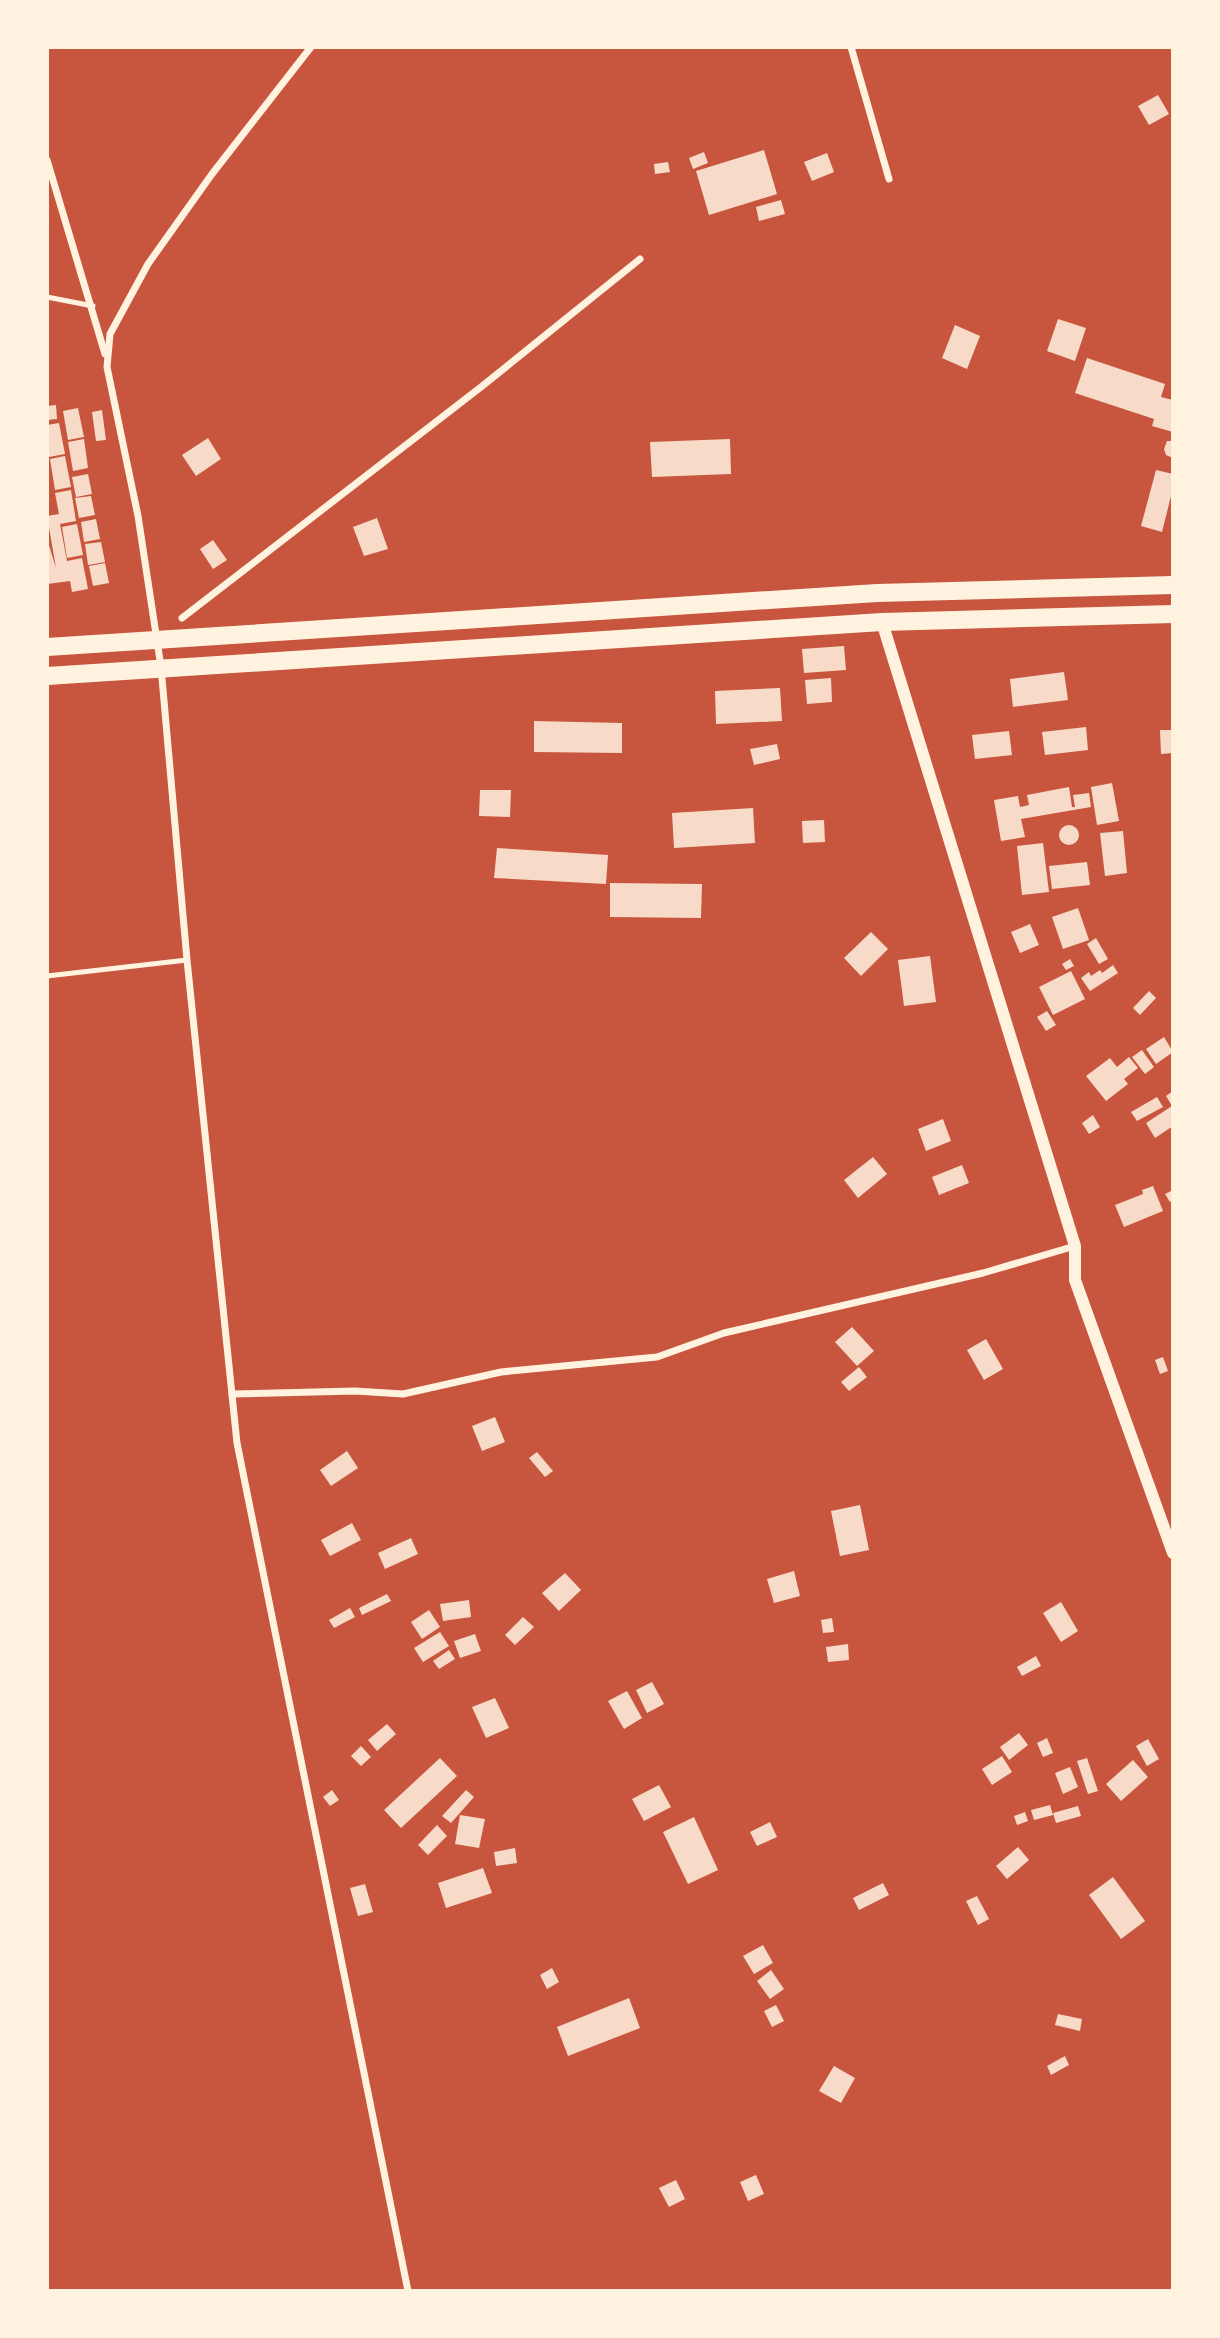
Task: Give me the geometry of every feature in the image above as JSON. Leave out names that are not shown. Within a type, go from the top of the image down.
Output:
[{"type":"main road","points":[[47,647],[877,593],[1173,585]]},
{"type":"main road","points":[[47,676],[882,622],[1173,614]]},
{"type":"street","points":[[107,366],[110,334],[148,264],[311,47]]},
{"type":"street","points":[[851,47],[889,180]]},
{"type":"street","points":[[47,160],[93,306],[138,516],[161,667],[187,960],[237,1443],[408,2291]]},
{"type":"street","points":[[182,618],[481,387],[640,259]]},
{"type":"street","points":[[882,622],[1075,1246],[1075,1280],[1173,1553]]},
{"type":"street","points":[[232,1394],[355,1391],[403,1394],[501,1373],[657,1357],[724,1333],[983,1273],[1075,1246]]},
{"type":"lane","points":[[47,297],[93,306]]},
{"type":"lane","points":[[47,976],[187,960]]},
{"type":"building","points":[[1158,95],[1169,114],[1149,125],[1138,106]]},
{"type":"building","points":[[764,150],[777,194],[709,215],[696,171]]},
{"type":"building","points":[[704,152],[708,163],[693,169],[689,158]]},
{"type":"building","points":[[827,153],[834,172],[812,181],[804,162]]},
{"type":"building","points":[[668,162],[670,172],[655,174],[654,164]]},
{"type":"building","points":[[781,200],[785,214],[759,221],[756,207]]},
{"type":"building","points":[[1058,319],[1086,328],[1075,361],[1047,351]]},
{"type":"building","points":[[955,325],[980,336],[967,369],[942,358]]},
{"type":"building","points":[[1087,358],[1165,384],[1161,397],[1173,400],[1173,432],[1152,426],[1154,419],[1075,393]]},
{"type":"building","points":[[56,405],[57,419],[47,420],[47,406]]},
{"type":"building","points":[[78,408],[84,437],[68,440],[63,411]]},
{"type":"building","points":[[102,410],[106,440],[96,441],[92,412]]},
{"type":"building","points":[[59,423],[65,454],[49,457],[47,425]]},
{"type":"building","points":[[208,438],[221,459],[196,476],[182,455]]},
{"type":"building","points":[[84,439],[88,468],[73,471],[68,442]]},
{"type":"building","points":[[730,439],[731,474],[652,477],[650,442]]},
{"type":"building","points":[[1167,441],[1173,441],[1173,458],[1166,455],[1164,449]]},
{"type":"building","points":[[65,456],[71,487],[55,490],[50,459]]},
{"type":"building","points":[[1156,470],[1173,474],[1173,488],[1162,532],[1141,526]]},
{"type":"building","points":[[88,474],[92,494],[76,497],[72,477]]},
{"type":"building","points":[[71,490],[76,521],[60,524],[67,561],[82,558],[88,589],[72,592],[70,581],[47,584],[47,539],[56,568],[47,516],[59,514],[55,493]]},
{"type":"building","points":[[91,496],[95,515],[79,518],[75,498]]},
{"type":"building","points":[[377,518],[388,549],[364,556],[353,527]]},
{"type":"building","points":[[96,519],[100,539],[84,542],[81,522]]},
{"type":"building","points":[[77,524],[83,555],[67,558],[62,527]]},
{"type":"building","points":[[213,540],[227,560],[213,569],[200,549]]},
{"type":"building","points":[[101,542],[105,562],[88,565],[85,544]]},
{"type":"building","points":[[105,563],[109,583],[93,586],[89,566]]},
{"type":"building","points":[[844,646],[846,670],[804,673],[802,649]]},
{"type":"building","points":[[1064,672],[1068,700],[1013,707],[1010,679]]},
{"type":"building","points":[[831,678],[832,702],[807,704],[805,680]]},
{"type":"building","points":[[780,688],[782,721],[716,724],[715,691]]},
{"type":"building","points":[[534,721],[622,723],[622,753],[534,752]]},
{"type":"building","points":[[1086,727],[1088,750],[1045,755],[1042,732]]},
{"type":"building","points":[[1160,730],[1173,730],[1173,753],[1161,754]]},
{"type":"building","points":[[1009,731],[1012,755],[975,759],[972,735]]},
{"type":"building","points":[[777,744],[780,759],[754,765],[750,749]]},
{"type":"building","points":[[1112,783],[1119,821],[1097,825],[1091,787]]},
{"type":"building","points":[[1069,787],[1072,807],[1075,807],[1073,795],[1089,793],[1091,807],[1021,819],[1025,837],[1001,841],[994,800],[1018,796],[1020,807],[1029,805],[1027,795]]},
{"type":"building","points":[[480,790],[511,790],[510,817],[479,816]]},
{"type":"building","points":[[753,808],[755,843],[674,848],[672,813]]},
{"type":"building","points":[[824,820],[825,842],[803,843],[802,821]]},
{"type":"building","points":[[1069,825],[1076,828],[1079,835],[1076,842],[1069,845],[1062,842],[1059,835],[1062,828]]},
{"type":"building","points":[[1123,831],[1127,873],[1105,876],[1100,833]]},
{"type":"building","points":[[1043,843],[1049,892],[1022,895],[1017,846]]},
{"type":"building","points":[[497,848],[608,855],[606,884],[494,878]]},
{"type":"building","points":[[1087,862],[1090,885],[1052,889],[1049,866]]},
{"type":"building","points":[[610,883],[702,884],[701,918],[610,917]]},
{"type":"building","points":[[1078,908],[1089,940],[1063,949],[1052,917]]},
{"type":"building","points":[[1030,924],[1039,945],[1020,953],[1011,932]]},
{"type":"building","points":[[871,932],[888,949],[861,976],[844,958]]},
{"type":"building","points":[[1096,938],[1108,959],[1099,964],[1087,944]]},
{"type":"building","points":[[930,956],[936,1002],[904,1006],[898,960]]},
{"type":"building","points":[[1070,959],[1074,966],[1066,970],[1062,964]]},
{"type":"building","points":[[1113,965],[1118,973],[1090,991],[1081,978],[1089,972],[1091,976],[1100,970],[1102,973]]},
{"type":"building","points":[[1071,971],[1085,999],[1053,1015],[1039,987]]},
{"type":"building","points":[[1149,991],[1156,998],[1140,1015],[1133,1008]]},
{"type":"building","points":[[1047,1011],[1056,1025],[1046,1031],[1037,1017]]},
{"type":"building","points":[[1164,1037],[1173,1052],[1156,1064],[1146,1049]]},
{"type":"building","points":[[1142,1050],[1154,1067],[1145,1074],[1132,1057]]},
{"type":"building","points":[[1129,1057],[1138,1068],[1124,1079],[1128,1084],[1106,1101],[1086,1076],[1110,1058],[1117,1067]]},
{"type":"building","points":[[1173,1091],[1173,1126],[1155,1138],[1146,1123],[1172,1106],[1166,1096]]},
{"type":"building","points":[[1157,1097],[1163,1107],[1137,1121],[1131,1112]]},
{"type":"building","points":[[1093,1115],[1100,1127],[1089,1134],[1082,1123]]},
{"type":"building","points":[[943,1119],[951,1141],[926,1151],[918,1129]]},
{"type":"building","points":[[873,1157],[887,1174],[858,1198],[844,1180]]},
{"type":"building","points":[[962,1165],[969,1183],[939,1195],[932,1177]]},
{"type":"building","points":[[1153,1186],[1163,1211],[1124,1227],[1115,1205],[1143,1194],[1142,1190]]},
{"type":"building","points":[[1173,1190],[1173,1200],[1170,1202],[1165,1194]]},
{"type":"building","points":[[852,1327],[874,1351],[857,1366],[835,1342]]},
{"type":"building","points":[[986,1339],[1003,1369],[984,1380],[967,1350]]},
{"type":"building","points":[[1163,1357],[1168,1371],[1160,1374],[1155,1360]]},
{"type":"building","points":[[859,1367],[867,1377],[849,1391],[841,1382]]},
{"type":"building","points":[[495,1417],[505,1442],[482,1451],[472,1426]]},
{"type":"building","points":[[347,1451],[358,1468],[331,1486],[320,1470]]},
{"type":"building","points":[[537,1452],[553,1471],[545,1477],[529,1458]]},
{"type":"building","points":[[860,1505],[869,1550],[840,1556],[831,1511]]},
{"type":"building","points":[[352,1523],[361,1540],[330,1556],[321,1540]]},
{"type":"building","points":[[411,1538],[418,1554],[385,1569],[378,1553]]},
{"type":"building","points":[[794,1571],[800,1596],[774,1603],[767,1579]]},
{"type":"building","points":[[565,1573],[581,1590],[559,1611],[542,1593]]},
{"type":"building","points":[[387,1594],[391,1601],[362,1615],[359,1608]]},
{"type":"building","points":[[469,1600],[471,1617],[443,1621],[440,1604]]},
{"type":"building","points":[[1061,1602],[1078,1631],[1061,1642],[1043,1613]]},
{"type":"building","points":[[350,1608],[355,1617],[334,1628],[329,1620]]},
{"type":"building","points":[[429,1610],[440,1627],[422,1639],[411,1622]]},
{"type":"building","points":[[523,1617],[534,1627],[515,1645],[505,1635]]},
{"type":"building","points":[[832,1618],[834,1632],[823,1633],[821,1620]]},
{"type":"building","points":[[440,1632],[449,1646],[423,1662],[414,1648]]},
{"type":"building","points":[[475,1634],[481,1651],[460,1658],[454,1641]]},
{"type":"building","points":[[848,1644],[849,1660],[828,1662],[826,1647]]},
{"type":"building","points":[[449,1650],[455,1659],[439,1669],[433,1661]]},
{"type":"building","points":[[1036,1656],[1041,1666],[1022,1676],[1017,1667]]},
{"type":"building","points":[[652,1682],[664,1704],[647,1713],[636,1690]]},
{"type":"building","points":[[627,1691],[642,1718],[624,1729],[608,1701]]},
{"type":"building","points":[[495,1698],[509,1728],[486,1738],[472,1707]]},
{"type":"building","points":[[387,1724],[396,1734],[377,1751],[368,1740]]},
{"type":"building","points":[[1019,1733],[1028,1745],[1009,1760],[1000,1747]]},
{"type":"building","points":[[1047,1738],[1053,1753],[1043,1757],[1037,1743]]},
{"type":"building","points":[[1148,1739],[1159,1759],[1147,1766],[1136,1746]]},
{"type":"building","points":[[361,1746],[371,1757],[361,1766],[351,1756]]},
{"type":"building","points":[[1002,1756],[1012,1772],[992,1785],[982,1769]]},
{"type":"building","points":[[440,1758],[457,1776],[401,1828],[384,1810]]},
{"type":"building","points":[[1087,1758],[1098,1791],[1088,1794],[1077,1761]]},
{"type":"building","points":[[1133,1760],[1148,1777],[1121,1801],[1106,1784]]},
{"type":"building","points":[[1070,1767],[1078,1787],[1063,1794],[1055,1773]]},
{"type":"building","points":[[659,1785],[671,1807],[644,1821],[632,1799]]},
{"type":"building","points":[[332,1790],[339,1800],[330,1806],[323,1797]]},
{"type":"building","points":[[466,1790],[474,1797],[451,1823],[442,1816]]},
{"type":"building","points":[[1050,1805],[1053,1815],[1034,1820],[1031,1810]]},
{"type":"building","points":[[1078,1806],[1081,1816],[1056,1823],[1053,1813]]},
{"type":"building","points":[[1025,1812],[1028,1821],[1017,1825],[1014,1816]]},
{"type":"building","points":[[460,1815],[485,1819],[479,1848],[455,1844]]},
{"type":"building","points":[[694,1817],[718,1870],[688,1884],[663,1832]]},
{"type":"building","points":[[770,1822],[777,1837],[757,1846],[750,1832]]},
{"type":"building","points":[[437,1825],[447,1836],[428,1855],[418,1845]]},
{"type":"building","points":[[1018,1847],[1029,1860],[1007,1879],[996,1866]]},
{"type":"building","points":[[515,1848],[517,1863],[496,1866],[494,1852]]},
{"type":"building","points":[[483,1868],[492,1893],[446,1908],[438,1883]]},
{"type":"building","points":[[1113,1877],[1145,1921],[1121,1939],[1089,1895]]},
{"type":"building","points":[[883,1883],[889,1895],[859,1910],[853,1898]]},
{"type":"building","points":[[365,1884],[373,1912],[358,1916],[350,1888]]},
{"type":"building","points":[[977,1896],[989,1919],[978,1925],[966,1901]]},
{"type":"building","points":[[763,1945],[773,1963],[754,1974],[743,1956]]},
{"type":"building","points":[[552,1968],[559,1982],[547,1989],[540,1975]]},
{"type":"building","points":[[771,1970],[784,1989],[770,1999],[757,1981]]},
{"type":"building","points":[[629,1998],[640,2028],[568,2056],[557,2027]]},
{"type":"building","points":[[776,2005],[784,2021],[772,2027],[764,2011]]},
{"type":"building","points":[[1058,2014],[1082,2019],[1080,2031],[1055,2025]]},
{"type":"building","points":[[1065,2056],[1069,2065],[1051,2075],[1047,2066]]},
{"type":"building","points":[[834,2066],[855,2078],[841,2103],[819,2091]]},
{"type":"building","points":[[756,2175],[764,2194],[748,2201],[740,2182]]},
{"type":"building","points":[[676,2180],[685,2199],[669,2207],[659,2188]]}]
